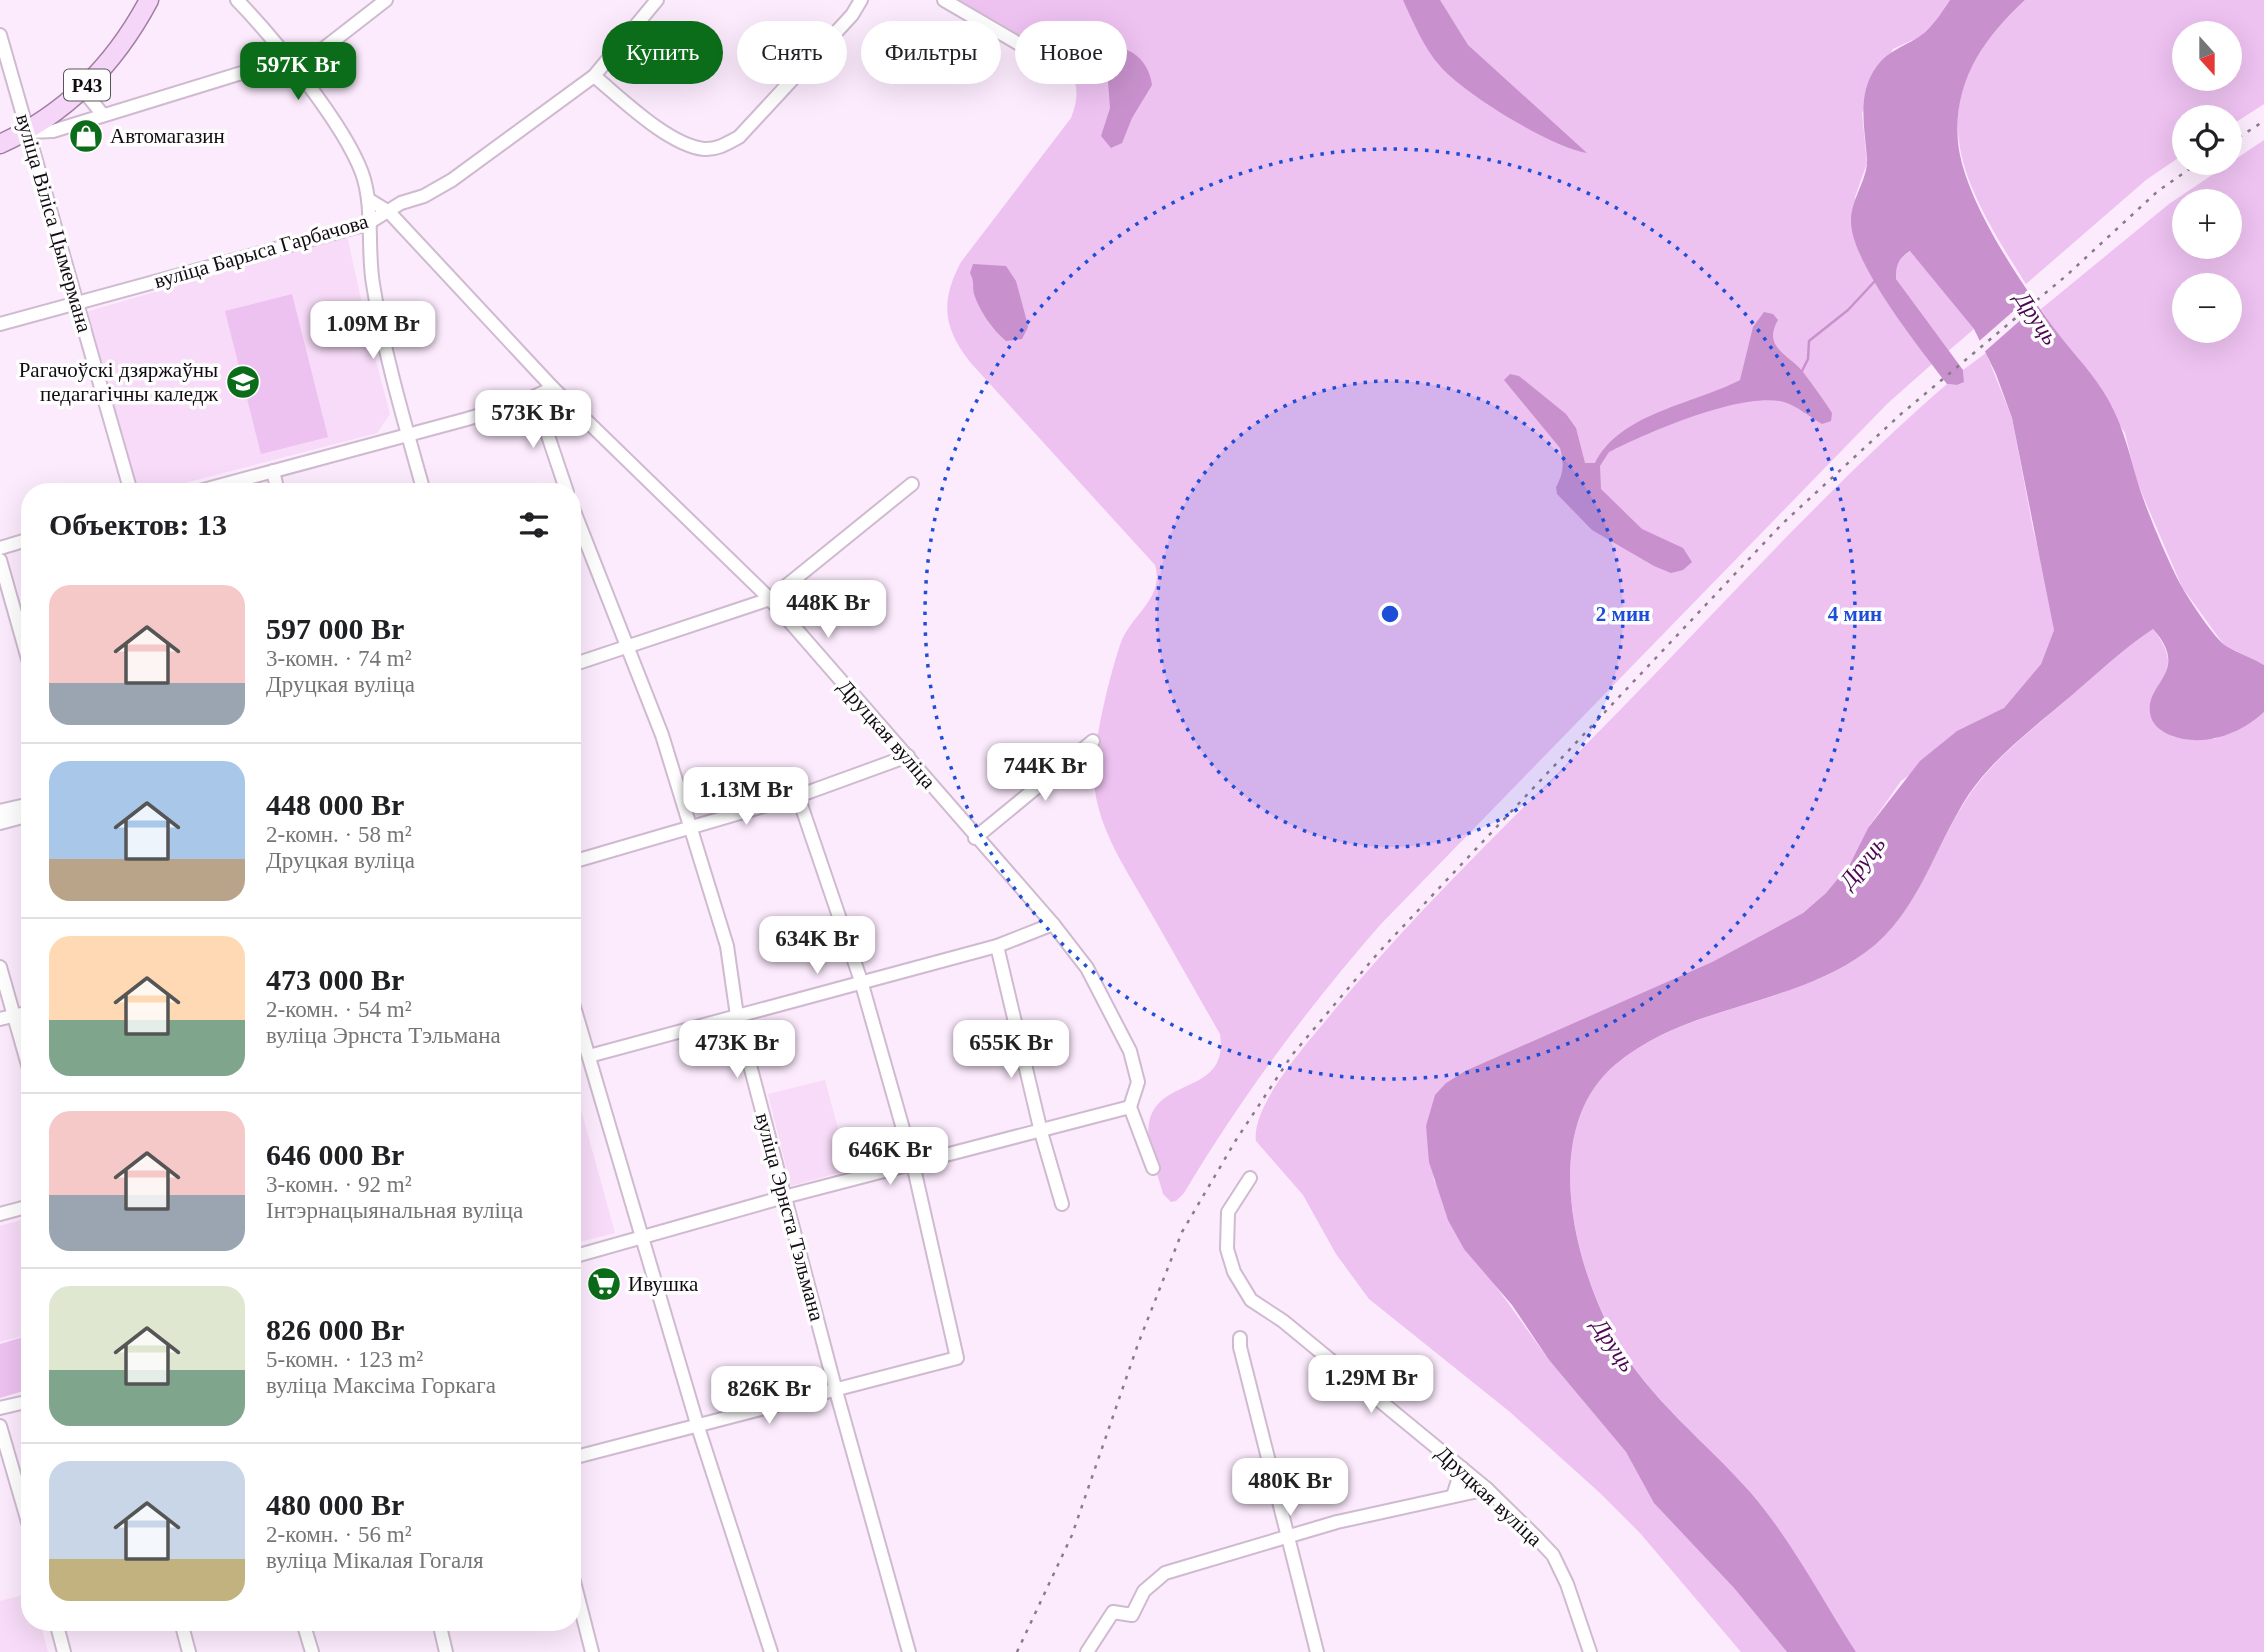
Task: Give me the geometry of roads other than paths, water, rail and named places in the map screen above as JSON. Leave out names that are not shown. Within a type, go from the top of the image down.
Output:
[{"type":"main road","name":"Р43","points":[[0,144],[28,132],[83,90],[119,49],[149,0]]},
{"type":"street","points":[[237,0],[296,70],[353,152],[368,199],[373,284],[421,483]]},
{"type":"street","points":[[296,70],[386,0]]},
{"type":"street","name":"вуліца Барыса Гарбачова","points":[[0,324],[368,224],[401,203],[424,196],[452,180],[594,76],[657,0]]},
{"type":"street","points":[[594,76],[632,107],[686,144],[704,149],[718,148],[740,137],[852,15],[861,0]]},
{"type":"street","points":[[944,0],[1015,42]]},
{"type":"street","name":"вуліца Віліса Цымермана","points":[[0,34],[128,483]]},
{"type":"street","points":[[28,132],[53,131],[287,59]]},
{"type":"street","points":[[83,90],[103,115]]},
{"type":"street","name":"Друцкая вуліца","points":[[368,199],[389,212],[553,388],[770,599],[908,756],[975,838],[1053,924],[1087,968],[1130,1051],[1138,1082],[1130,1107]]},
{"type":"street","points":[[229,483],[408,435],[535,397],[553,388]]},
{"type":"street","points":[[535,397],[564,483]]},
{"type":"street","points":[[273,471],[276,483]]},
{"type":"street","points":[[581,661],[770,599],[912,484]]},
{"type":"street","name":"вуліца Эрнста Тэльмана","points":[[581,530],[662,735],[727,946],[737,1016],[836,1391],[909,1652]]},
{"type":"street","points":[[0,548],[21,542]]},
{"type":"street","points":[[0,560],[21,634]]},
{"type":"street","points":[[975,838],[1093,741]]},
{"type":"street","points":[[581,859],[690,825],[798,796],[908,756]]},
{"type":"street","points":[[581,1456],[957,1358],[913,1164],[860,981],[798,796]]},
{"type":"street","points":[[0,811],[21,806]]},
{"type":"street","points":[[0,823],[21,817]]},
{"type":"street","points":[[589,1056],[997,946],[1053,924]]},
{"type":"street","points":[[997,946],[1041,1132],[1062,1205]]},
{"type":"street","points":[[0,967],[21,1040]]},
{"type":"street","points":[[0,1020],[21,1014]]},
{"type":"street","points":[[581,1030],[698,1427],[771,1652]]},
{"type":"street","points":[[581,1255],[785,1197],[1130,1107],[1153,1168]]},
{"type":"street","name":"Друцкая вуліца","points":[[1250,1178],[1228,1212],[1225,1237],[1232,1266],[1251,1300],[1283,1321],[1488,1489],[1553,1555],[1567,1584],[1590,1652]]},
{"type":"street","points":[[0,1214],[21,1208]]},
{"type":"street","points":[[1240,1338],[1240,1347],[1290,1536],[1317,1652]]},
{"type":"street","points":[[0,1408],[21,1403]]},
{"type":"street","points":[[0,1426],[21,1498]]},
{"type":"street","points":[[1453,1496],[1462,1468]]},
{"type":"street","points":[[1087,1652],[1113,1612],[1132,1615],[1153,1581],[1165,1573],[1290,1536],[1488,1489]]},
{"type":"street","points":[[581,1609],[592,1652]]},
{"type":"street","points":[[58,1631],[64,1652]]},
{"type":"street","points":[[184,1631],[190,1652]]},
{"type":"street","points":[[306,1631],[312,1652]]},
{"type":"street","points":[[441,1631],[446,1652]]},
{"type":"water","points":[[1403,0],[1440,0],[1468,45],[1587,153],[1552,141],[1509,118],[1452,78],[1429,51]]},
{"type":"water","name":"Друць","points":[[1950,0],[2025,0],[1984,46],[1966,81],[1958,120],[1962,164],[1981,212],[2008,261],[2051,324],[2091,374],[2115,412],[2151,519],[2186,593],[2221,642],[2264,665],[2264,712],[2232,733],[2207,740],[2182,739],[2161,730],[2152,720],[2150,705],[2167,668],[2168,657],[2164,644],[2153,629],[2111,661],[2017,742],[1979,780],[1957,814],[1913,899],[1900,918],[1866,952],[1837,970],[1805,984],[1707,1017],[1644,1044],[1616,1064],[1592,1091],[1577,1123],[1571,1159],[1571,1198],[1577,1236],[1600,1309],[1616,1340],[1645,1382],[1766,1511],[1856,1652],[1787,1652],[1734,1588],[1654,1503],[1626,1452],[1549,1360],[1512,1305],[1464,1249],[1448,1220],[1429,1162],[1426,1126],[1435,1095],[1446,1083],[1465,1071],[1712,962],[1803,913],[1826,893],[1850,864],[1868,828],[1920,761],[1957,731],[2004,708],[2041,664],[2054,630],[2012,418],[1996,374],[1974,329],[1910,251],[1898,263],[1896,279],[1963,370],[1964,382],[1957,385],[1947,384],[1874,281],[1854,238],[1851,220],[1867,167],[1863,111],[1870,77],[1887,56],[1929,28]]},
{"type":"water","points":[[1127,50],[1144,64],[1152,85],[1132,118],[1122,143],[1111,148],[1101,136],[1110,108],[1108,84],[1127,84]]},
{"type":"water","points":[[973,264],[1006,266],[1016,281],[1028,327],[1022,339],[1006,341],[987,320],[974,294],[970,273]]},
{"type":"water","points":[[1764,312],[1773,314],[1778,320],[1773,337],[1775,344],[1814,387],[1832,413],[1831,421],[1822,424],[1784,402],[1745,402],[1671,424],[1609,452],[1600,466],[1601,489],[1642,529],[1683,548],[1692,562],[1683,570],[1671,573],[1654,566],[1592,530],[1557,494],[1556,487],[1562,468],[1560,448],[1504,380],[1510,374],[1519,376],[1566,414],[1576,428],[1585,463],[1595,463],[1607,446],[1622,432],[1640,421],[1740,380],[1753,327]]},
{"type":"waterway","points":[[1802,371],[1808,359],[1809,341],[1848,310],[1875,281]]},
{"type":"railway","points":[[2242,135],[2264,121]]},
{"type":"railway","points":[[1017,1652],[1072,1535],[1138,1344],[1182,1232],[1236,1140],[1292,1055],[1378,953],[1781,525],[1901,414],[2067,275],[2158,191],[2181,175]]},
{"type":"place","name":"Автомагазин","points":[[86,136]]},
{"type":"place","name":"Рагачоўскі дзяржаўны педагагічны каледж","points":[[243,382]]},
{"type":"place","name":"Ивушка","points":[[604,1284]]}]
